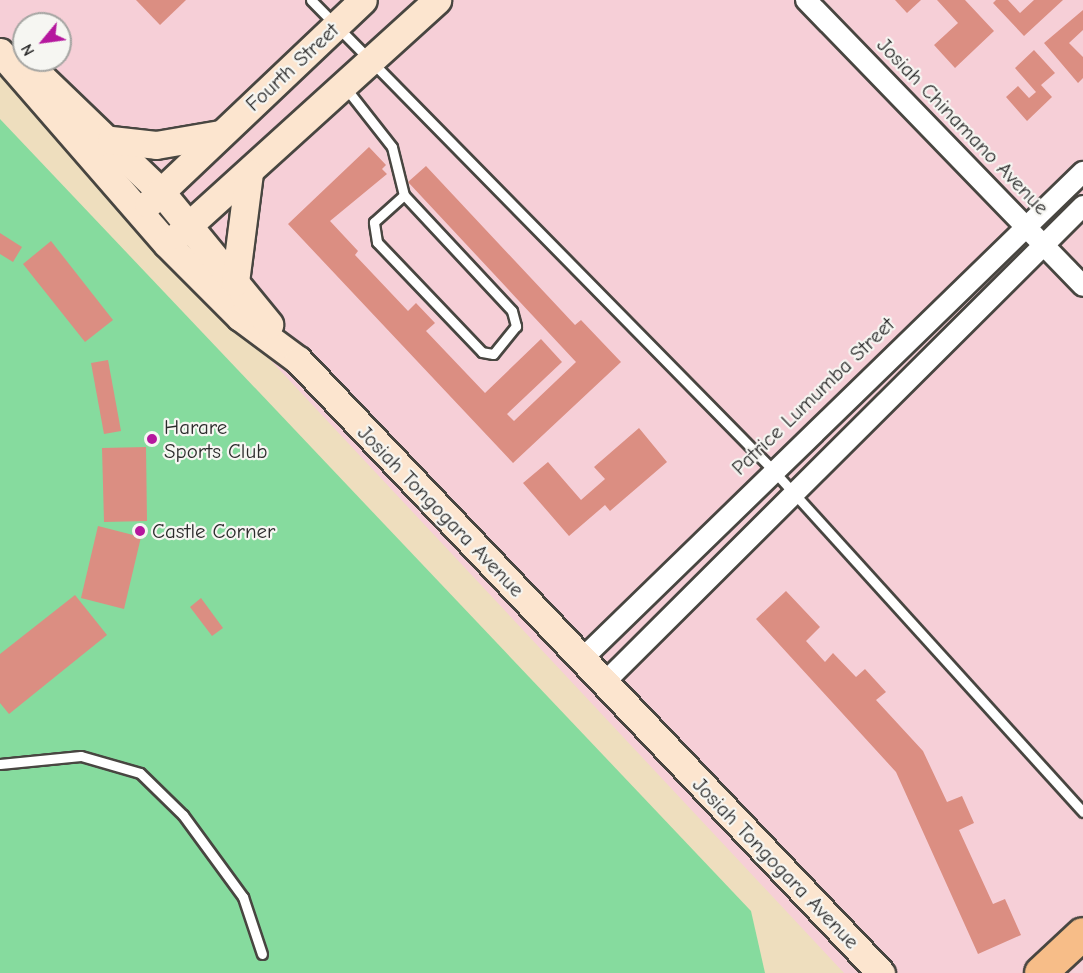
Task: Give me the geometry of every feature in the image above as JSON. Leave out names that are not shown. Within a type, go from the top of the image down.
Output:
[{"type":"highway","points":[[1041,973],[1083,934]]},
{"type":"main road","name":"Fourth Street","points":[[139,213],[363,0]]},
{"type":"main road","points":[[167,244],[249,173],[437,0]]},
{"type":"main road","points":[[0,40],[111,140],[161,192],[190,224],[298,360]]},
{"type":"main road","name":"Josiah Tongogara Avenue","points":[[0,52],[167,244],[240,317],[298,360],[880,973]]},
{"type":"main road","points":[[111,140],[156,145],[220,134]]},
{"type":"main road","points":[[235,282],[249,173]]},
{"type":"street","name":"Josiah Chinamano Avenue","points":[[806,0],[1026,224],[1083,286]]},
{"type":"street","name":"Patrice Lumumba Street","points":[[582,659],[772,469],[1083,172]]},
{"type":"street","points":[[604,683],[792,491],[1083,206]]},
{"type":"lane","points":[[311,0],[772,469],[1083,812]]},
{"type":"lane","points":[[344,85],[392,147],[405,195],[512,311],[516,326],[493,354],[482,352],[377,242],[374,222],[405,195]]},
{"type":"lane","points":[[0,764],[81,756],[140,773],[183,815],[243,897],[262,954]]},
{"type":"shaded area","points":[[0,0],[1083,0],[1083,973],[844,973],[0,71]]},
{"type":"green space","name":"Harare Sports Club","points":[[0,119],[751,911],[765,973],[0,973]]},
{"type":"building","points":[[136,0],[186,0],[160,25]]},
{"type":"building","points":[[895,0],[921,0],[907,13]]},
{"type":"building","points":[[937,0],[965,0],[994,31],[955,68],[934,45],[958,23]]},
{"type":"building","points":[[996,0],[1008,0],[1020,13],[1034,0],[1063,0],[1024,36],[993,3]]},
{"type":"building","points":[[1083,10],[1083,30],[1069,43],[1083,57],[1083,78],[1078,83],[1044,43]]},
{"type":"building","points":[[1034,50],[1055,73],[1041,85],[1052,97],[1027,121],[1006,97],[1018,86],[1029,98],[1036,92],[1015,68]]},
{"type":"building","points":[[369,147],[386,165],[382,169],[387,174],[330,221],[358,251],[355,255],[408,311],[416,303],[435,323],[426,331],[485,393],[541,339],[562,362],[507,414],[514,421],[576,362],[408,182],[426,166],[575,325],[581,320],[621,362],[513,463],[288,224]]},
{"type":"building","points":[[0,233],[22,247],[13,262],[0,254]]},
{"type":"building","points":[[51,241],[113,320],[85,342],[23,264]]},
{"type":"building","points":[[108,360],[121,431],[104,434],[91,363]]},
{"type":"building","points":[[639,428],[667,462],[610,511],[605,505],[569,536],[523,483],[548,462],[581,500],[605,479],[594,467]]},
{"type":"building","points":[[146,447],[147,521],[104,522],[102,448]]},
{"type":"building","points":[[98,526],[141,537],[124,609],[81,598]]},
{"type":"building","points":[[786,591],[820,627],[806,641],[825,662],[833,653],[856,677],[865,669],[886,692],[876,700],[923,751],[947,802],[962,796],[974,823],[959,830],[993,904],[1005,899],[1021,935],[978,954],[896,772],[756,619]]},
{"type":"building","points":[[75,595],[107,635],[9,714],[0,703],[0,654]]},
{"type":"building","points":[[201,598],[223,628],[212,636],[190,607]]},
{"type":"place","name":"Harare Sports Club","points":[[152,439]]},
{"type":"place","name":"Castle Corner","points":[[140,531]]}]
